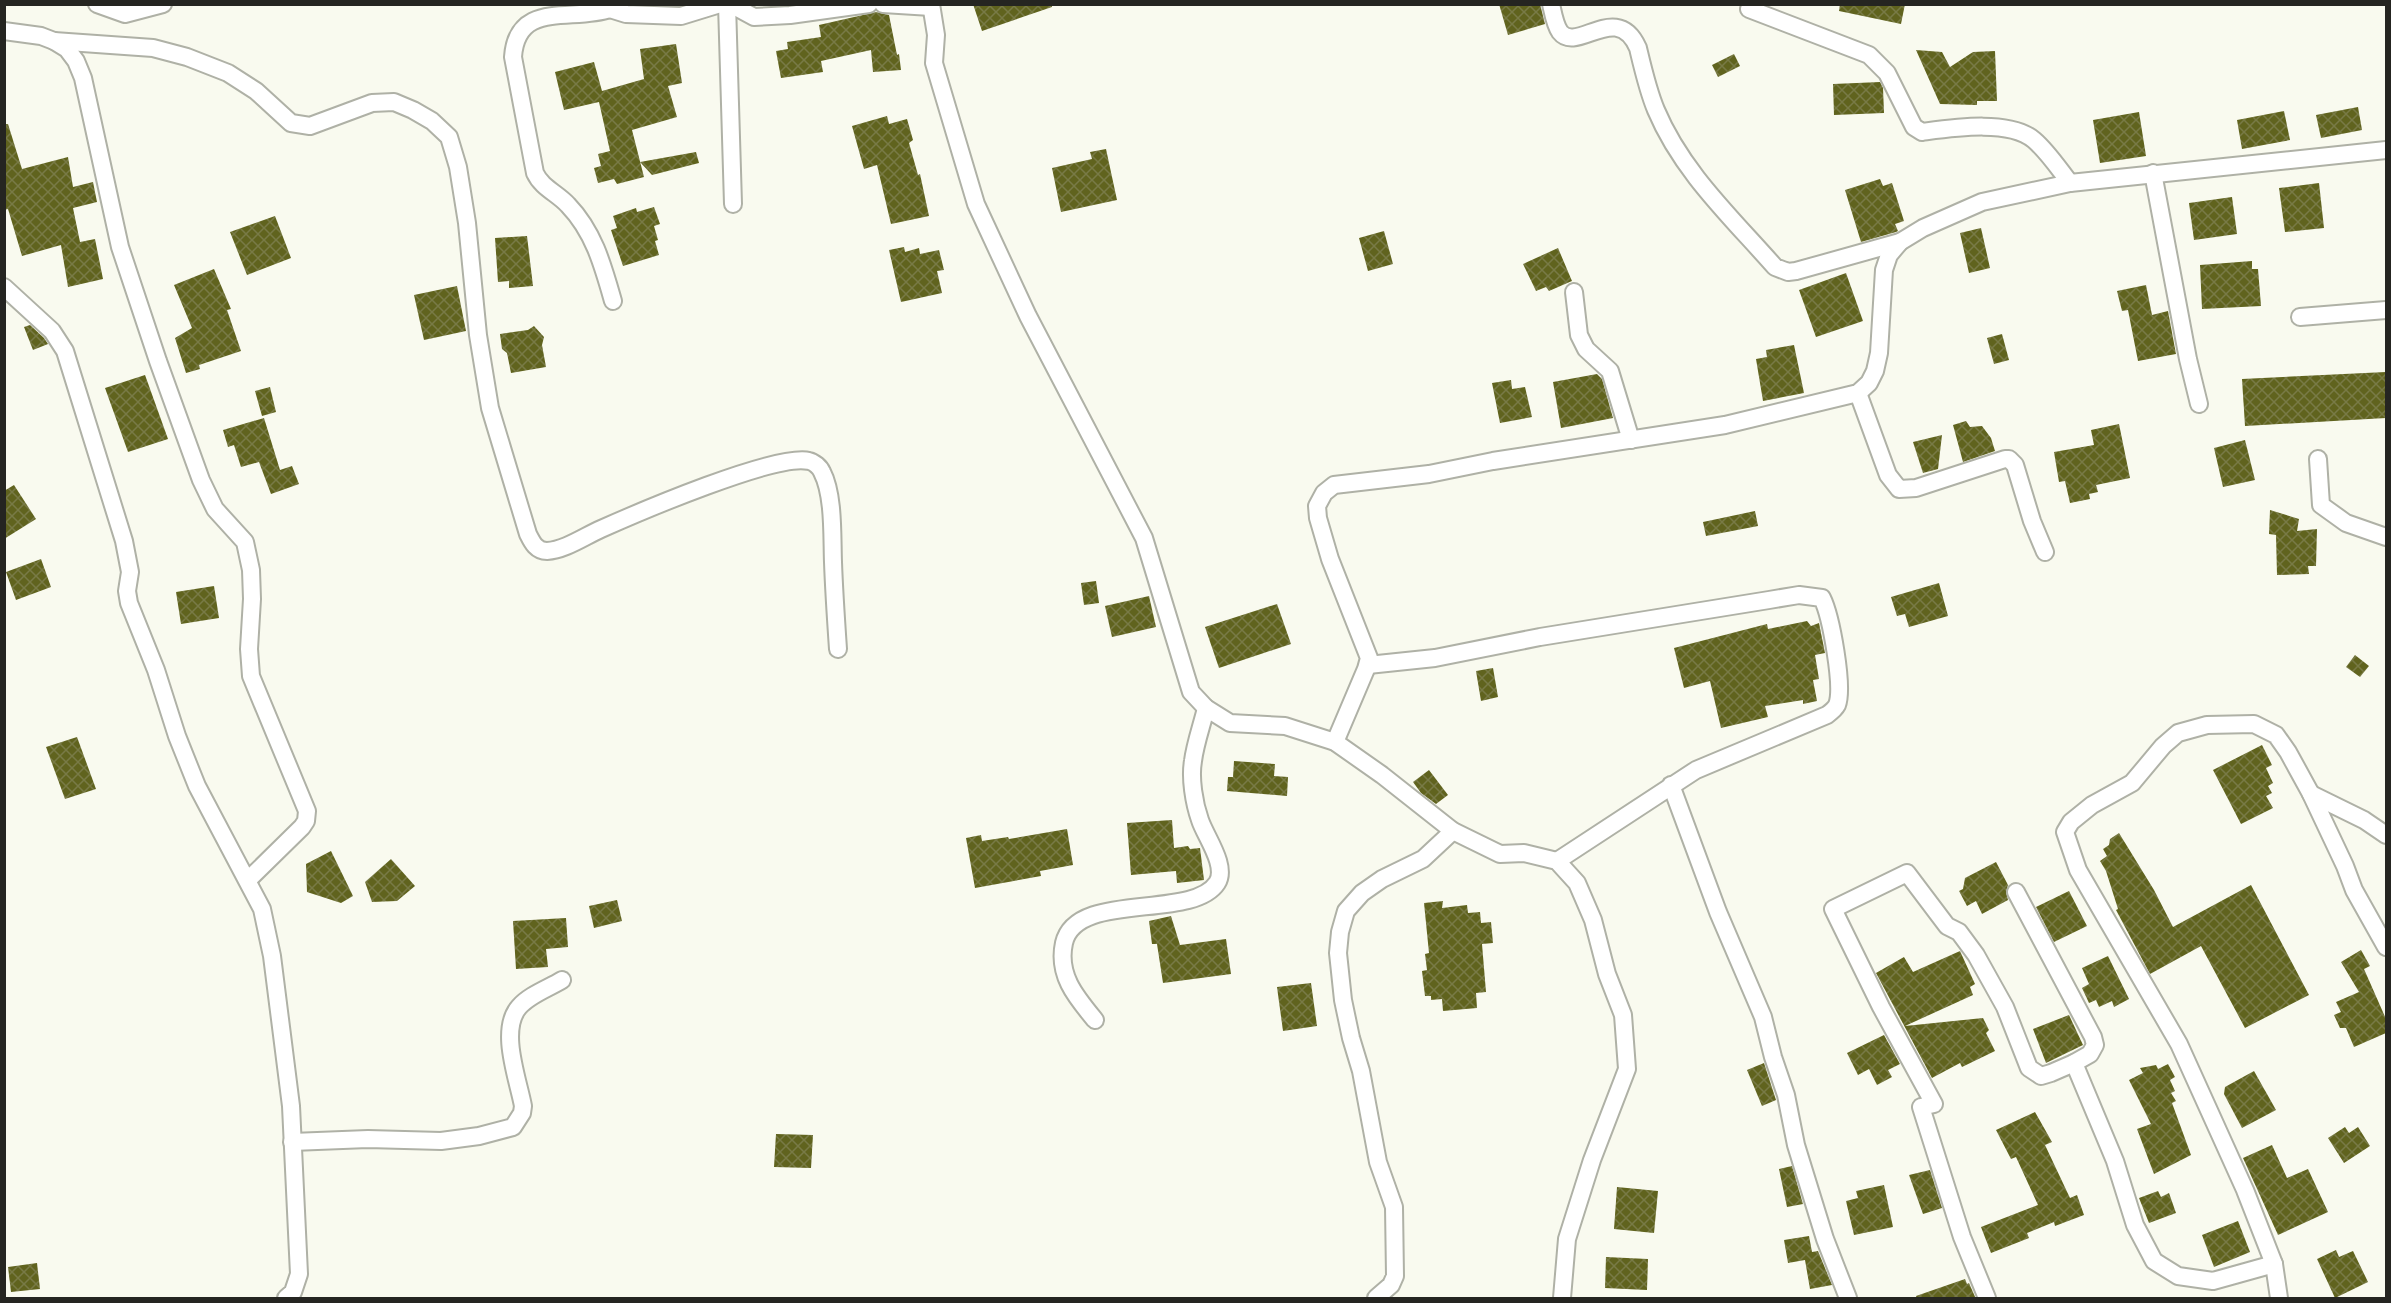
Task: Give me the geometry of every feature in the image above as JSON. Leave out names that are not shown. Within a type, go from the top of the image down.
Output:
[{"type":"street","points":[[97,4],[125,14],[164,4]]},
{"type":"street","points":[[613,301],[594,241],[568,204],[540,183],[535,173],[513,57],[514,41],[521,30],[538,18],[555,14],[591,14],[609,7],[626,14],[681,16],[720,4]]},
{"type":"street","points":[[733,204],[729,4],[754,17],[790,15],[869,4]]},
{"type":"street","points":[[883,4],[929,5],[936,35],[934,63],[976,204],[1033,326],[1144,538],[1191,692],[1206,708],[1230,723],[1285,726],[1335,741],[1453,831],[1500,854],[1524,853],[1557,861],[1577,883],[1593,920],[1607,974],[1623,1015],[1626,1069],[1588,1170],[1569,1229],[1562,1299]]},
{"type":"street","points":[[1551,4],[1562,34],[1578,36],[1603,26],[1609,26],[1624,30],[1633,39],[1638,48],[1656,110],[1680,153],[1704,188],[1775,267],[1788,272],[1900,242],[1923,228],[1982,202],[2070,183],[2386,150]]},
{"type":"street","points":[[1749,9],[1869,55],[1887,74],[1914,127],[1922,132],[2002,127],[2024,133],[2034,140],[2070,183]]},
{"type":"street","points":[[4,31],[41,36],[54,41],[67,49],[76,61],[83,78],[102,171],[127,273],[201,480],[215,508],[245,542],[249,555],[252,599],[249,649],[251,676],[307,812],[306,821],[302,827],[248,880]]},
{"type":"street","points":[[54,41],[153,48],[187,57],[228,73],[255,91],[291,123],[310,126],[372,103],[394,102],[432,121],[449,137],[458,166],[467,223],[478,335],[490,408],[528,534],[534,546],[544,551],[558,548],[724,480],[780,464],[810,461],[823,473],[830,500],[838,649]]},
{"type":"street","points":[[2153,173],[2176,300],[2199,404]]},
{"type":"street","points":[[1335,741],[1368,665],[1365,647],[1330,559],[1318,518],[1317,506],[1324,494],[1334,485],[1429,474],[1493,461],[1725,425],[1858,393],[1869,383],[1875,371],[1879,353],[1884,270],[1889,255],[1900,242]]},
{"type":"street","points":[[4,287],[52,331],[65,351],[124,541],[129,572],[129,603],[148,647],[177,736],[197,786],[262,909],[272,956],[289,1086],[299,1274],[293,1292],[286,1299]]},
{"type":"street","points":[[1574,292],[1579,335],[1586,349],[1610,371],[1631,440]]},
{"type":"street","points":[[2300,317],[2386,310]]},
{"type":"street","points":[[1858,393],[1888,475],[1899,489],[1916,488],[2005,459],[2012,461],[2045,552]]},
{"type":"street","points":[[2318,459],[2321,505],[2346,523],[2386,537]]},
{"type":"street","points":[[1368,665],[1435,658],[1540,637],[1769,600],[1799,596],[1821,598],[1831,625],[1837,673],[1837,704],[1833,710],[1827,715],[1724,756],[1671,785],[1557,861]]},
{"type":"street","points":[[1095,1020],[1074,994],[1064,974],[1061,956],[1065,938],[1074,927],[1087,918],[1102,913],[1190,900],[1209,892],[1219,881],[1220,867],[1199,819],[1192,762],[1206,708]]},
{"type":"street","points":[[2279,1299],[2274,1264],[2245,1190],[2179,1044],[2078,870],[2065,832],[2072,822],[2092,805],[2132,783],[2163,746],[2178,733],[2207,726],[2254,724],[2276,735],[2288,752],[2311,794],[2354,890],[2386,947]]},
{"type":"street","points":[[1671,785],[1718,912],[1763,1017],[1786,1095],[1798,1153],[1825,1239],[1848,1299]]},
{"type":"street","points":[[2311,794],[2364,820],[2386,835]]},
{"type":"street","points":[[1376,1299],[1391,1285],[1395,1276],[1395,1214],[1378,1161],[1361,1071],[1343,1000],[1338,953],[1340,932],[1346,911],[1362,893],[1382,879],[1423,859],[1453,831]]},
{"type":"street","points":[[1987,1299],[1962,1237],[1921,1107],[1934,1104],[1881,1006],[1833,909],[1907,873],[1947,926],[1959,932],[1976,955],[2005,1006],[2029,1068],[2041,1076],[2090,1054],[2095,1045],[2093,1037],[2016,892]]},
{"type":"street","points":[[292,1142],[368,1139],[441,1141],[497,1133],[513,1127],[520,1118],[523,1106],[509,1034],[511,1021],[518,1008],[525,1002],[562,980]]},
{"type":"street","points":[[2074,1063],[2115,1161],[2135,1225],[2154,1261],[2178,1276],[2213,1281],[2274,1264]]},
{"type":"building","points":[[973,4],[1052,4],[1052,7],[982,31]]},
{"type":"building","points":[[1499,4],[1540,4],[1545,24],[1508,35]]},
{"type":"building","points":[[1840,4],[1905,4],[1901,24],[1839,11]]},
{"type":"building","points":[[876,12],[889,15],[901,70],[873,72],[871,50],[821,61],[823,72],[781,78],[776,51],[788,49],[787,42],[821,37],[819,25]]},
{"type":"building","points":[[676,44],[682,83],[668,86],[677,117],[632,130],[644,177],[617,184],[614,179],[598,183],[594,168],[601,166],[598,154],[610,151],[599,102],[564,110],[555,72],[594,62],[602,91],[644,79],[640,49]]},
{"type":"building","points":[[1916,50],[1942,52],[1950,67],[1973,52],[1995,51],[1997,101],[1977,101],[1977,105],[1940,104]]},
{"type":"building","points":[[1734,54],[1740,66],[1718,77],[1712,65]]},
{"type":"building","points":[[1880,82],[1883,88],[1884,113],[1834,115],[1833,84]]},
{"type":"building","points":[[2358,107],[2362,130],[2321,138],[2316,115]]},
{"type":"building","points":[[2284,111],[2290,140],[2242,149],[2237,120]]},
{"type":"building","points":[[2139,112],[2146,156],[2100,163],[2093,120]]},
{"type":"building","points":[[887,116],[889,124],[907,119],[913,140],[909,143],[918,175],[920,174],[929,216],[891,224],[877,165],[864,169],[852,126]]},
{"type":"building","points":[[4,124],[8,124],[22,169],[68,157],[73,187],[93,182],[97,202],[73,208],[80,242],[95,239],[103,279],[68,287],[61,245],[22,256],[8,209],[4,210]]},
{"type":"building","points":[[1106,149],[1117,200],[1061,212],[1052,168],[1092,159],[1090,152]]},
{"type":"building","points":[[696,152],[699,163],[652,175],[640,162]]},
{"type":"building","points":[[1880,179],[1883,186],[1892,183],[1904,221],[1895,224],[1898,231],[1896,232],[1861,242],[1845,190]]},
{"type":"building","points":[[2319,183],[2324,228],[2285,232],[2279,188]]},
{"type":"building","points":[[2232,197],[2237,234],[2194,240],[2189,203]]},
{"type":"building","points":[[654,207],[660,224],[654,226],[659,255],[623,266],[611,230],[617,228],[613,216],[636,208],[637,212]]},
{"type":"building","points":[[275,216],[291,258],[247,275],[230,232]]},
{"type":"building","points":[[1981,228],[1990,268],[1969,273],[1960,233]]},
{"type":"building","points":[[1384,231],[1393,264],[1368,271],[1359,238]]},
{"type":"building","points":[[527,236],[533,286],[509,288],[509,281],[498,282],[495,238]]},
{"type":"building","points":[[904,247],[905,252],[919,248],[920,254],[939,250],[944,270],[937,271],[942,293],[901,302],[889,250]]},
{"type":"building","points":[[1558,248],[1572,281],[1549,291],[1546,287],[1536,291],[1523,264]]},
{"type":"building","points":[[2252,261],[2252,269],[2258,269],[2261,306],[2202,309],[2200,265]]},
{"type":"building","points":[[214,269],[231,309],[227,310],[241,351],[199,365],[200,369],[186,373],[175,338],[192,328],[174,285]]},
{"type":"building","points":[[1846,273],[1863,321],[1816,337],[1799,290]]},
{"type":"building","points":[[2146,285],[2152,315],[2168,311],[2176,354],[2138,361],[2128,310],[2122,311],[2117,291]]},
{"type":"building","points":[[457,286],[466,331],[424,340],[414,295]]},
{"type":"building","points":[[30,325],[48,344],[33,350],[24,327]]},
{"type":"building","points":[[534,326],[544,337],[542,345],[546,367],[511,373],[507,353],[502,349],[500,334],[528,330]]},
{"type":"building","points":[[2002,334],[2009,360],[1994,364],[1987,338]]},
{"type":"building","points":[[1794,345],[1804,393],[1763,401],[1756,359],[1767,357],[1766,350]]},
{"type":"building","points":[[2386,372],[2386,418],[2245,426],[2242,379]]},
{"type":"building","points":[[1597,374],[1602,379],[1613,418],[1561,428],[1553,382]]},
{"type":"building","points":[[145,375],[168,439],[128,452],[105,388]]},
{"type":"building","points":[[1511,380],[1512,389],[1525,387],[1532,417],[1500,423],[1492,383]]},
{"type":"building","points":[[270,387],[276,412],[262,416],[255,391]]},
{"type":"building","points":[[264,418],[280,470],[292,466],[299,484],[271,494],[259,462],[241,467],[234,445],[228,447],[223,430]]},
{"type":"building","points":[[1966,421],[1970,427],[1982,426],[1991,438],[1995,451],[1963,462],[1953,425]]},
{"type":"building","points":[[2119,424],[2130,478],[2096,485],[2098,492],[2089,494],[2090,499],[2070,503],[2065,481],[2059,482],[2054,452],[2094,445],[2091,430]]},
{"type":"building","points":[[1942,435],[1938,469],[1923,473],[1913,442]]},
{"type":"building","points":[[2245,440],[2255,480],[2223,487],[2214,448]]},
{"type":"building","points":[[14,485],[36,519],[4,539],[4,491]]},
{"type":"building","points":[[2270,510],[2299,519],[2297,531],[2317,529],[2316,566],[2308,566],[2309,574],[2277,575],[2276,535],[2269,534]]},
{"type":"building","points":[[1755,511],[1758,526],[1706,536],[1703,522]]},
{"type":"building","points":[[41,559],[51,587],[16,600],[6,572]]},
{"type":"building","points":[[1096,581],[1099,603],[1084,605],[1081,583]]},
{"type":"building","points":[[1939,583],[1948,616],[1909,627],[1905,614],[1897,616],[1891,597]]},
{"type":"building","points":[[214,586],[219,618],[181,624],[176,592]]},
{"type":"building","points":[[1149,596],[1156,627],[1112,637],[1105,606]]},
{"type":"building","points":[[1277,604],[1291,644],[1219,668],[1205,627]]},
{"type":"building","points":[[1807,621],[1811,626],[1819,623],[1825,653],[1815,655],[1819,679],[1813,680],[1817,701],[1803,704],[1803,700],[1765,706],[1768,717],[1721,728],[1710,681],[1684,688],[1674,648],[1767,624],[1768,629]]},
{"type":"building","points":[[2355,655],[2369,666],[2360,677],[2346,667]]},
{"type":"building","points":[[1493,668],[1498,697],[1481,701],[1476,671]]},
{"type":"building","points":[[77,737],[96,789],[65,799],[46,747]]},
{"type":"building","points":[[2262,745],[2272,765],[2266,768],[2273,783],[2268,786],[2272,793],[2266,796],[2273,808],[2241,824],[2213,770]]},
{"type":"building","points":[[1234,761],[1275,764],[1274,776],[1288,777],[1287,796],[1227,791],[1228,777],[1233,777]]},
{"type":"building","points":[[1429,770],[1448,795],[1436,804],[1421,793],[1413,782]]},
{"type":"building","points":[[1172,820],[1174,848],[1188,846],[1190,849],[1200,848],[1204,880],[1177,883],[1176,871],[1131,875],[1127,823]]},
{"type":"building","points":[[1067,829],[1073,865],[1040,871],[1041,876],[975,888],[966,838],[981,835],[982,841],[1008,837],[1009,839]]},
{"type":"building","points":[[2119,833],[2154,890],[2173,927],[2251,885],[2309,995],[2245,1028],[2201,946],[2150,974],[2116,910],[2118,909],[2106,871],[2100,861],[2107,856],[2103,849],[2109,845],[2110,839]]},
{"type":"building","points":[[331,851],[353,896],[341,903],[307,892],[306,864]]},
{"type":"building","points":[[391,859],[415,886],[397,901],[372,902],[365,882]]},
{"type":"building","points":[[1996,862],[2008,885],[2006,892],[2008,900],[1982,914],[1976,901],[1967,906],[1959,891],[1963,889],[1965,878]]},
{"type":"building","points":[[2069,891],[2087,926],[2054,942],[2036,907]]},
{"type":"building","points":[[617,900],[622,921],[594,928],[589,906]]},
{"type":"building","points":[[1443,901],[1442,908],[1467,905],[1468,913],[1480,912],[1481,923],[1491,922],[1493,943],[1482,944],[1486,992],[1476,993],[1477,1008],[1443,1011],[1442,999],[1431,1000],[1431,996],[1425,996],[1422,971],[1427,970],[1425,954],[1429,953],[1424,903]]},
{"type":"building","points":[[1171,916],[1180,945],[1226,939],[1231,974],[1163,983],[1157,944],[1152,944],[1149,921]]},
{"type":"building","points":[[566,918],[568,947],[546,949],[548,967],[516,969],[513,921]]},
{"type":"building","points":[[2361,950],[2370,966],[2364,969],[2386,1019],[2386,1033],[2354,1047],[2346,1028],[2340,1028],[2334,1015],[2341,1012],[2336,1002],[2359,992],[2341,962]]},
{"type":"building","points":[[1960,951],[1975,984],[1970,987],[1973,995],[1905,1026],[1983,1018],[1989,1030],[1986,1033],[1995,1051],[1962,1067],[1960,1063],[1932,1078],[1876,973],[1904,957],[1913,972]]},
{"type":"building","points":[[2108,956],[2129,999],[2114,1007],[2112,1001],[2099,1007],[2096,1000],[2089,1003],[2082,988],[2089,984],[2082,968]]},
{"type":"building","points":[[1311,983],[1317,1026],[1283,1031],[1277,987]]},
{"type":"building","points":[[2069,1015],[2083,1045],[2046,1063],[2033,1029]]},
{"type":"building","points":[[1884,1035],[1900,1064],[1888,1070],[1892,1077],[1877,1085],[1869,1069],[1858,1075],[1847,1053]]},
{"type":"building","points":[[1764,1063],[1776,1100],[1762,1106],[1747,1070]]},
{"type":"building","points":[[2168,1064],[2175,1077],[2170,1080],[2175,1091],[2171,1093],[2176,1101],[2172,1103],[2191,1155],[2154,1174],[2137,1129],[2151,1124],[2129,1080],[2143,1073],[2140,1068],[2156,1065],[2158,1069]]},
{"type":"building","points":[[2254,1071],[2276,1110],[2242,1128],[2224,1094],[2225,1087]]},
{"type":"building","points":[[2035,1112],[2052,1142],[2045,1145],[2070,1198],[2077,1195],[2084,1215],[2055,1226],[2054,1222],[2027,1233],[2029,1238],[1991,1253],[1981,1227],[2038,1205],[2016,1157],[2011,1159],[1996,1130]]},
{"type":"building","points":[[2345,1127],[2349,1133],[2358,1127],[2370,1146],[2344,1163],[2328,1138]]},
{"type":"building","points":[[776,1134],[813,1135],[811,1168],[774,1167]]},
{"type":"building","points":[[2272,1145],[2287,1178],[2308,1169],[2328,1212],[2278,1235],[2243,1158]]},
{"type":"building","points":[[1792,1166],[1803,1204],[1787,1207],[1779,1169]]},
{"type":"building","points":[[1930,1170],[1942,1208],[1923,1214],[1909,1175]]},
{"type":"building","points":[[1884,1185],[1893,1227],[1854,1235],[1846,1201],[1858,1198],[1856,1191]]},
{"type":"building","points":[[1617,1187],[1658,1191],[1654,1233],[1614,1229]]},
{"type":"building","points":[[2158,1191],[2161,1197],[2169,1193],[2176,1213],[2149,1223],[2139,1198]]},
{"type":"building","points":[[2238,1221],[2250,1252],[2214,1267],[2202,1235]]},
{"type":"building","points":[[1809,1236],[1812,1252],[1818,1251],[1832,1285],[1810,1289],[1805,1260],[1788,1263],[1784,1240]]},
{"type":"building","points":[[2336,1250],[2339,1257],[2353,1251],[2368,1282],[2335,1298],[2317,1259]]},
{"type":"building","points":[[1606,1257],[1648,1259],[1647,1290],[1605,1288]]},
{"type":"building","points":[[37,1263],[40,1289],[11,1292],[8,1267]]},
{"type":"building","points":[[1965,1279],[1976,1299],[1917,1299],[1916,1296]]}]
